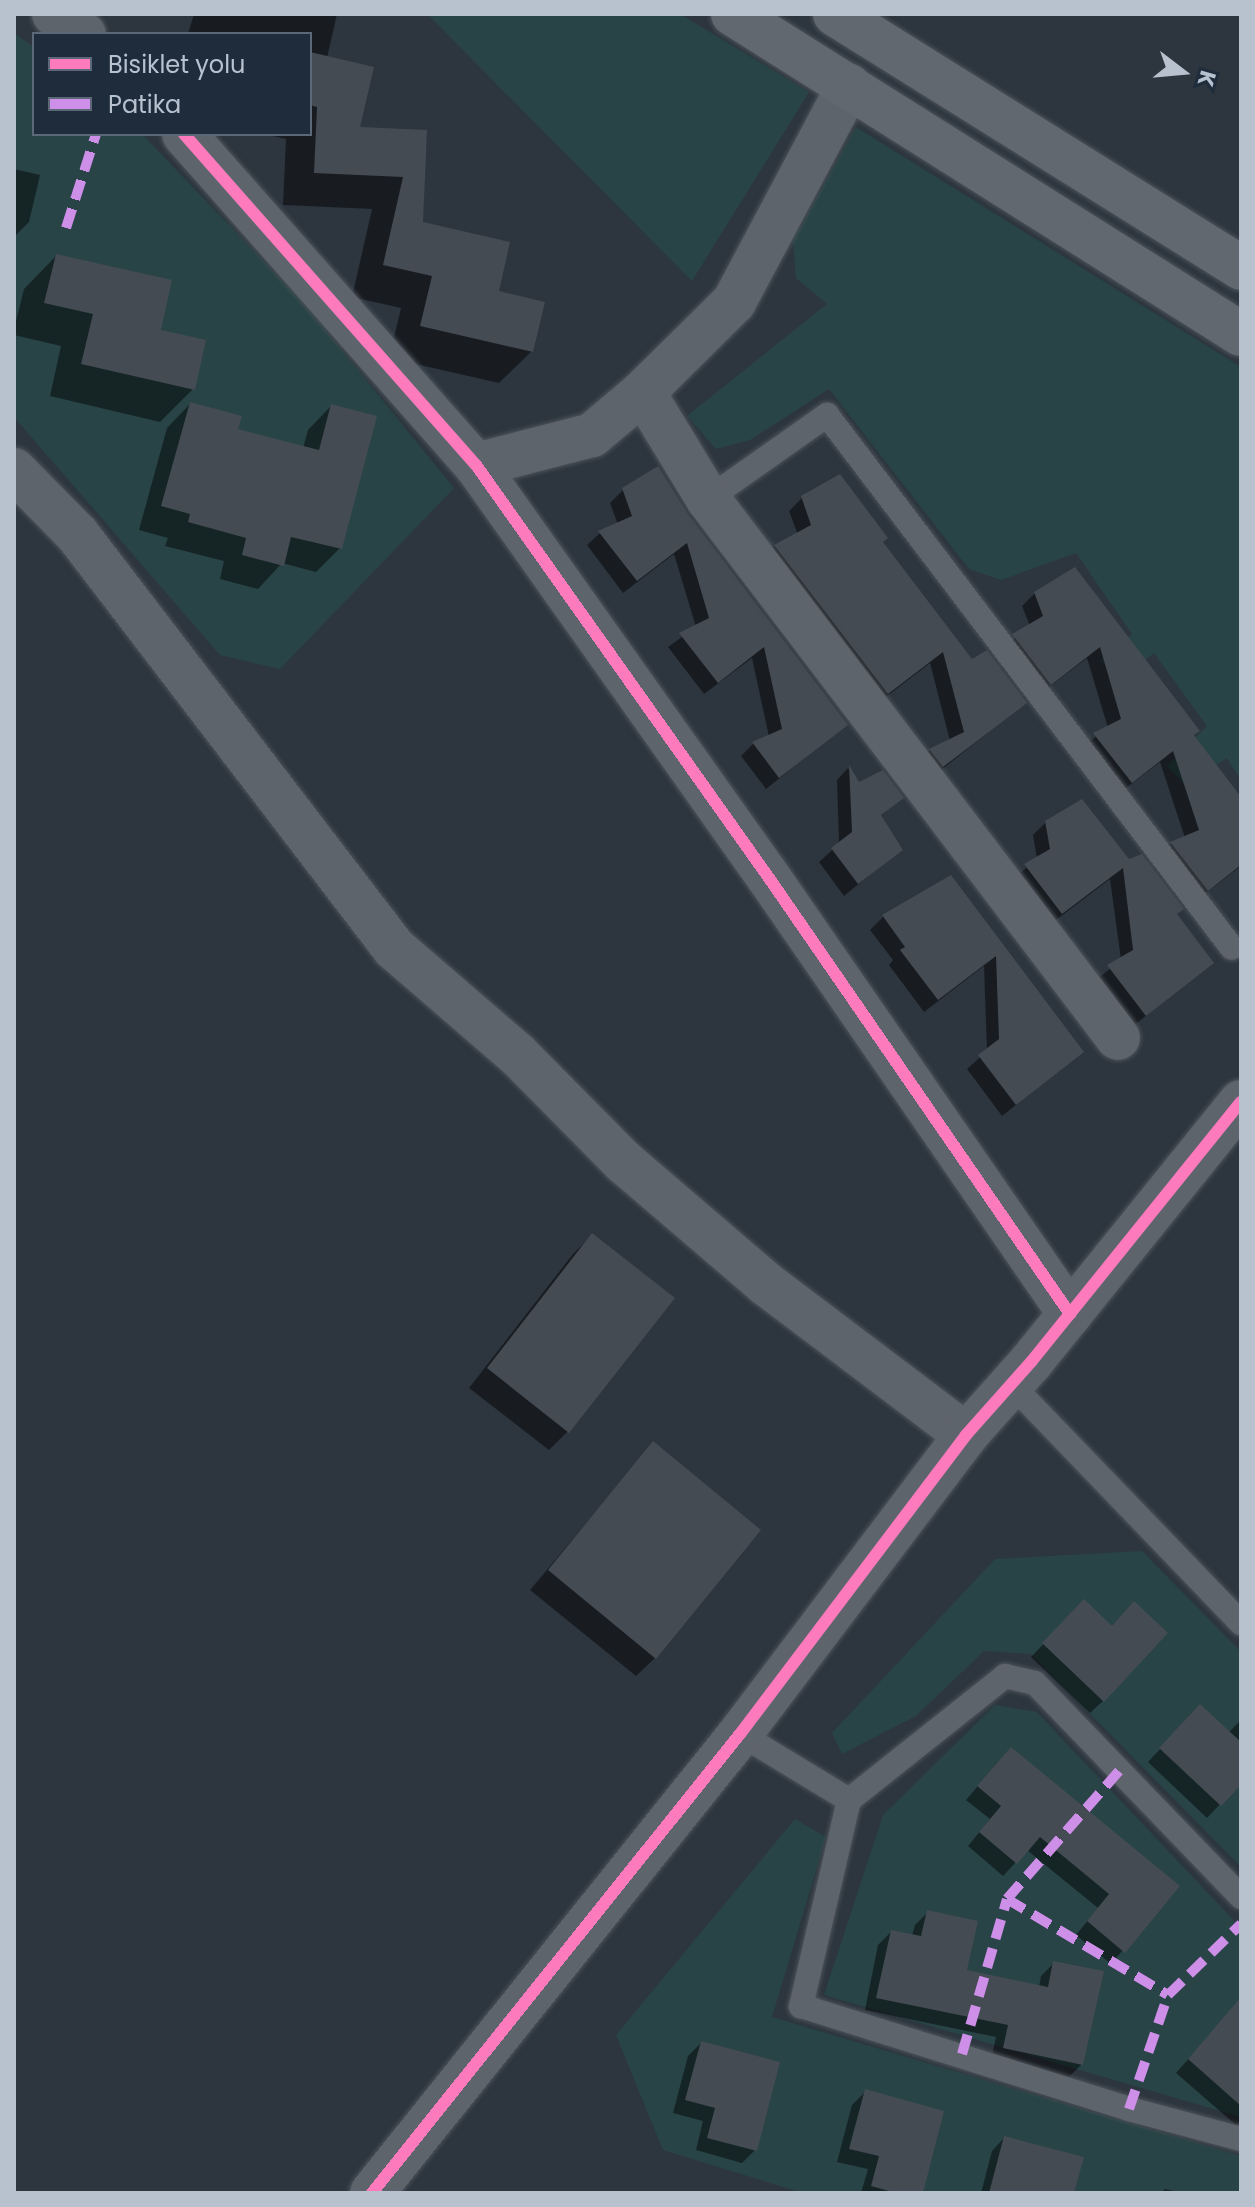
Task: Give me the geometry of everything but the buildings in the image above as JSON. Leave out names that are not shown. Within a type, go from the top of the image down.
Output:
[{"type":"main road","points":[[733,14],[1241,334]]},
{"type":"main road","points":[[835,14],[1241,268]]},
{"type":"street","points":[[54,14],[81,32]]},
{"type":"street","points":[[476,465],[592,435],[643,392],[734,302],[849,86]]},
{"type":"street","points":[[186,136],[476,465],[778,891],[1070,1314]]},
{"type":"street","points":[[643,392],[708,499],[1118,1038]]},
{"type":"street","points":[[14,470],[77,534],[394,948],[517,1054],[624,1162],[765,1283],[966,1435]]},
{"type":"street","points":[[372,2193],[740,1734],[966,1435],[1070,1314],[1241,1102]]},
{"type":"lane","points":[[708,499],[827,415],[1232,948]]},
{"type":"lane","points":[[1011,1384],[1241,1623]]},
{"type":"lane","points":[[1241,1897],[1035,1683],[1005,1676],[849,1800],[801,2006],[1129,2109],[1241,2139]]},
{"type":"lane","points":[[740,1734],[849,1800]]},
{"type":"green space","points":[[427,14],[680,14],[809,92],[692,281]]},
{"type":"green space","points":[[14,33],[32,46],[32,136],[144,136],[301,300],[454,488],[280,669],[220,655],[14,417]]},
{"type":"green space","points":[[856,127],[1241,367],[1241,780],[1227,758],[1185,785],[1167,766],[1207,726],[1154,653],[1122,677],[1100,661],[1132,634],[1076,553],[1001,580],[969,569],[829,389],[750,440],[716,449],[687,416],[827,304],[796,278],[793,240]]},
{"type":"green space","points":[[1142,1551],[1241,1652],[1241,1867],[1031,1654],[984,1651],[916,1716],[842,1754],[832,1733],[995,1559]]},
{"type":"green space","points":[[995,1705],[1037,1712],[1241,1928],[1241,2117],[824,1995],[883,1815]]},
{"type":"green space","points":[[795,1819],[826,1837],[772,2017],[1241,2156],[1241,2193],[803,2193],[663,2150],[616,2035]]},
{"type":"marked path","points":[[66,228],[95,136]]},
{"type":"marked path","points":[[1119,1771],[1007,1899],[1168,1995]]},
{"type":"marked path","points":[[962,2054],[1007,1899]]},
{"type":"marked path","points":[[1129,2109],[1168,1995],[1241,1924]]},
{"type":"cycle path","points":[[186,136],[476,465],[769,878],[1070,1314]]},
{"type":"cycle path","points":[[372,2193],[740,1734],[966,1435],[1031,1362],[1241,1102]]}]
